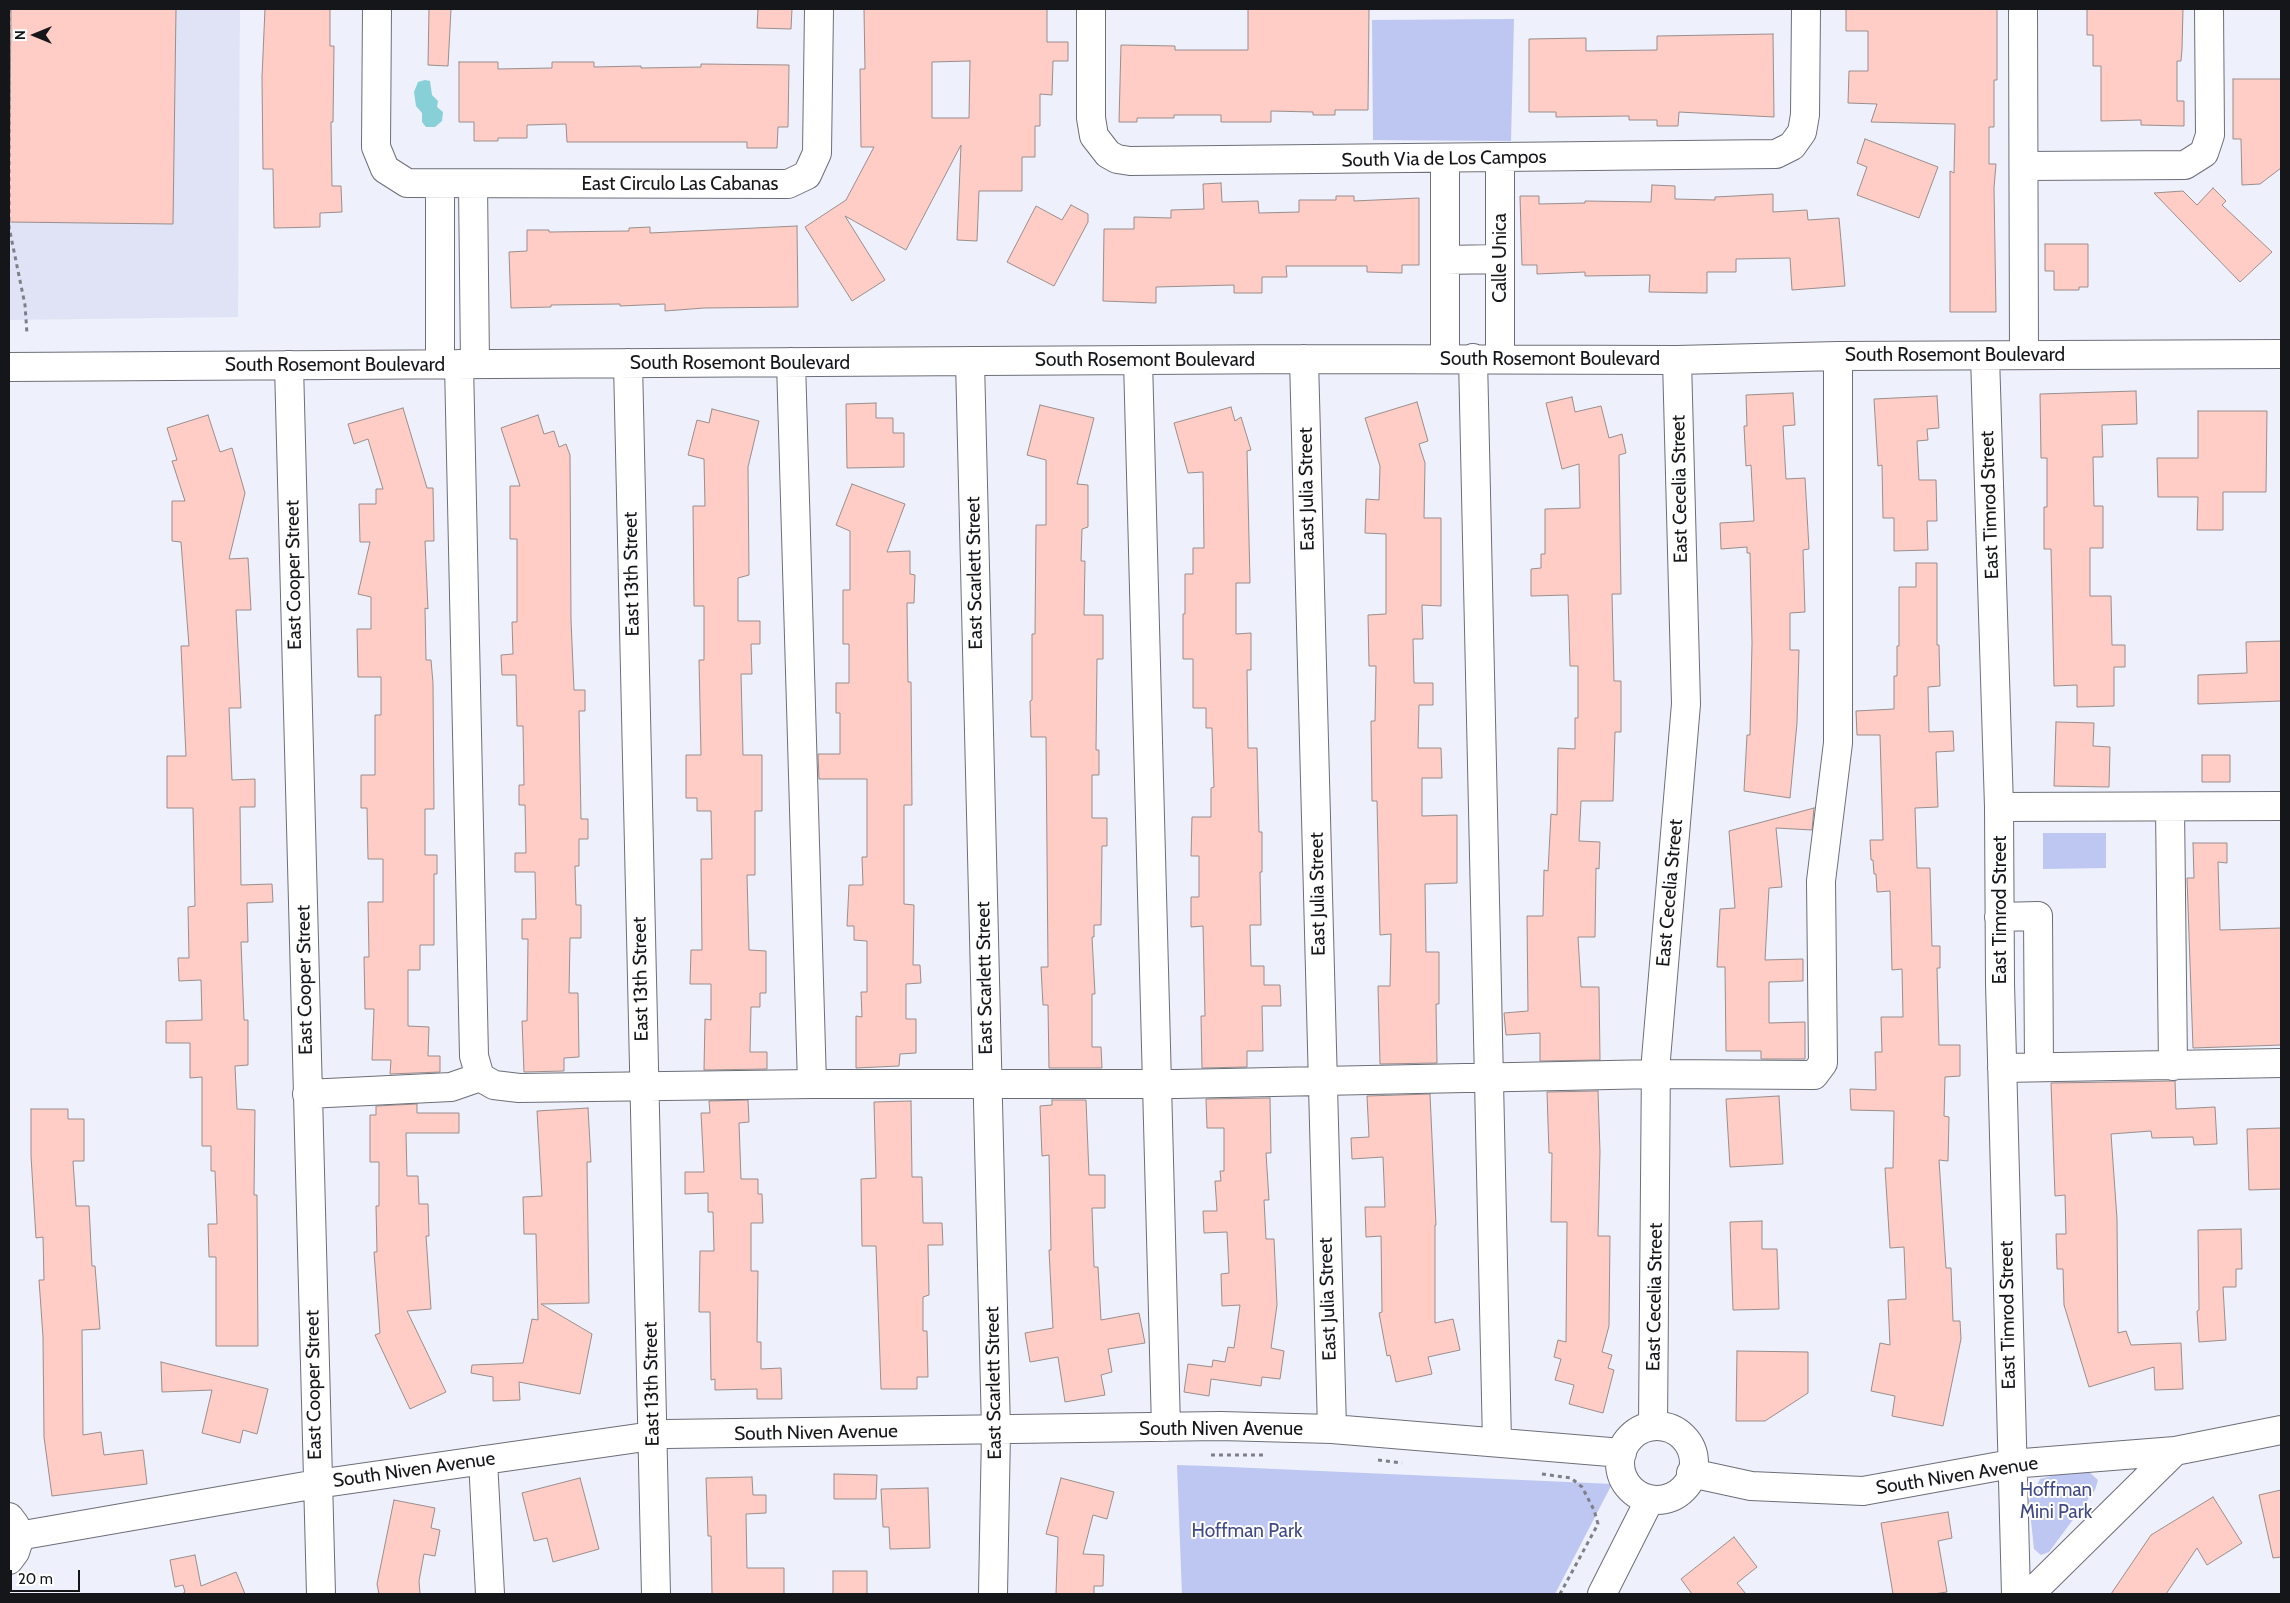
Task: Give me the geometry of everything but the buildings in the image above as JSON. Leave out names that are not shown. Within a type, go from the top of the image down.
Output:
[{"type":"street","name":"East Circulo Las Cabanas","points":[[377,9],[376,147],[385,169],[407,183],[440,184],[788,184],[807,175],[817,153],[819,9]]},
{"type":"street","name":"South Via de Los Campos","points":[[1091,9],[1091,118],[1094,136],[1092,152],[1108,154],[1118,159],[1130,161],[1445,159],[1798,153],[1805,115],[1806,9]]},
{"type":"street","points":[[2024,9],[2024,355]]},
{"type":"street","points":[[2024,166],[2185,165],[2204,153],[2210,135],[2210,9]]},
{"type":"street","name":"Calle Unica","points":[[1500,158],[1500,358]]},
{"type":"street","points":[[1445,159],[1445,358]]},
{"type":"street","points":[[440,184],[440,274],[458,364],[474,1056],[480,1077],[494,1085],[519,1088],[812,1084],[1156,1084],[1657,1074],[1814,1075],[1823,1063],[1821,881],[1838,744],[1838,356]]},
{"type":"street","points":[[458,364],[474,273],[473,184]]},
{"type":"street","points":[[1445,260],[1500,259]]},
{"type":"street","points":[[440,274],[474,273]]},
{"type":"street","name":"South Rosemont Boulevard","points":[[9,367],[1445,358],[1677,360],[1838,356],[2281,354]]},
{"type":"street","name":"East Timrod Street","points":[[1985,356],[1999,807],[2000,983],[2011,1464],[2016,1594]]},
{"type":"street","points":[[1473,358],[1497,1442]]},
{"type":"street","name":"East Julia Street","points":[[1304,359],[1332,1430]]},
{"type":"street","points":[[1138,360],[1166,1428]]},
{"type":"street","name":"East Cecelia Street","points":[[1653,1426],[1656,1059],[1686,704],[1677,360]]},
{"type":"street","name":"East Scarlett Street","points":[[970,361],[996,1431],[993,1594]]},
{"type":"street","points":[[790,362],[812,1084]]},
{"type":"street","name":"East 13th Street","points":[[628,363],[656,1594]]},
{"type":"street","name":"East Cooper Street","points":[[289,365],[321,1594]]},
{"type":"street","points":[[1999,807],[2281,806]]},
{"type":"street","points":[[2170,807],[2174,1066]]},
{"type":"street","points":[[1999,917],[2038,916],[2039,1066]]},
{"type":"street","points":[[2000,983],[2038,984]]},
{"type":"street","points":[[2002,1068],[2281,1063]]},
{"type":"street","points":[[307,1094],[452,1087],[480,1077]]},
{"type":"street","name":"South Niven Avenue","points":[[12,1538],[317,1484],[653,1436],[1220,1426],[1332,1430],[1622,1453]]},
{"type":"street","points":[[1653,1426],[1672,1429],[1681,1435],[1693,1455],[1692,1473],[1684,1487],[1675,1495],[1664,1499],[1642,1497],[1625,1482],[1621,1471],[1622,1453],[1629,1438],[1638,1431],[1653,1426]]},
{"type":"street","name":"South Niven Avenue","points":[[1692,1473],[1751,1486],[1863,1491],[2011,1464],[2175,1451],[2281,1430]]},
{"type":"street","points":[[2030,1594],[2175,1451]]},
{"type":"street","points":[[483,1460],[490,1594]]},
{"type":"street","points":[[1602,1594],[1650,1499]]},
{"type":"path","points":[[9,9],[9,227],[25,305],[28,334]]},
{"type":"path","points":[[1212,1456],[1269,1455]]},
{"type":"path","points":[[1371,1457],[1384,1462],[1404,1463]]},
{"type":"path","points":[[1535,1473],[1571,1478],[1582,1487],[1594,1510],[1598,1524],[1560,1594]]},
{"type":"shaded area","points":[[9,9],[240,9],[238,317],[9,320]]},
{"type":"shaded area","points":[[430,81],[432,95],[438,101],[437,107],[443,112],[442,121],[435,127],[426,127],[422,122],[422,113],[416,106],[414,92],[418,82]]},
{"type":"green space","points":[[1514,19],[1511,141],[1373,140],[1372,20]]},
{"type":"green space","points":[[2043,833],[2106,833],[2106,868],[2043,869]]},
{"type":"green space","name":"Hoffman Park","points":[[1177,1465],[1612,1484],[1555,1594],[1182,1594]]},
{"type":"green space","name":"Hoffman Mini Park","points":[[2076,1470],[2088,1471],[2098,1480],[2095,1490],[2049,1552],[2041,1555],[2034,1549],[2029,1501],[2040,1479]]}]
